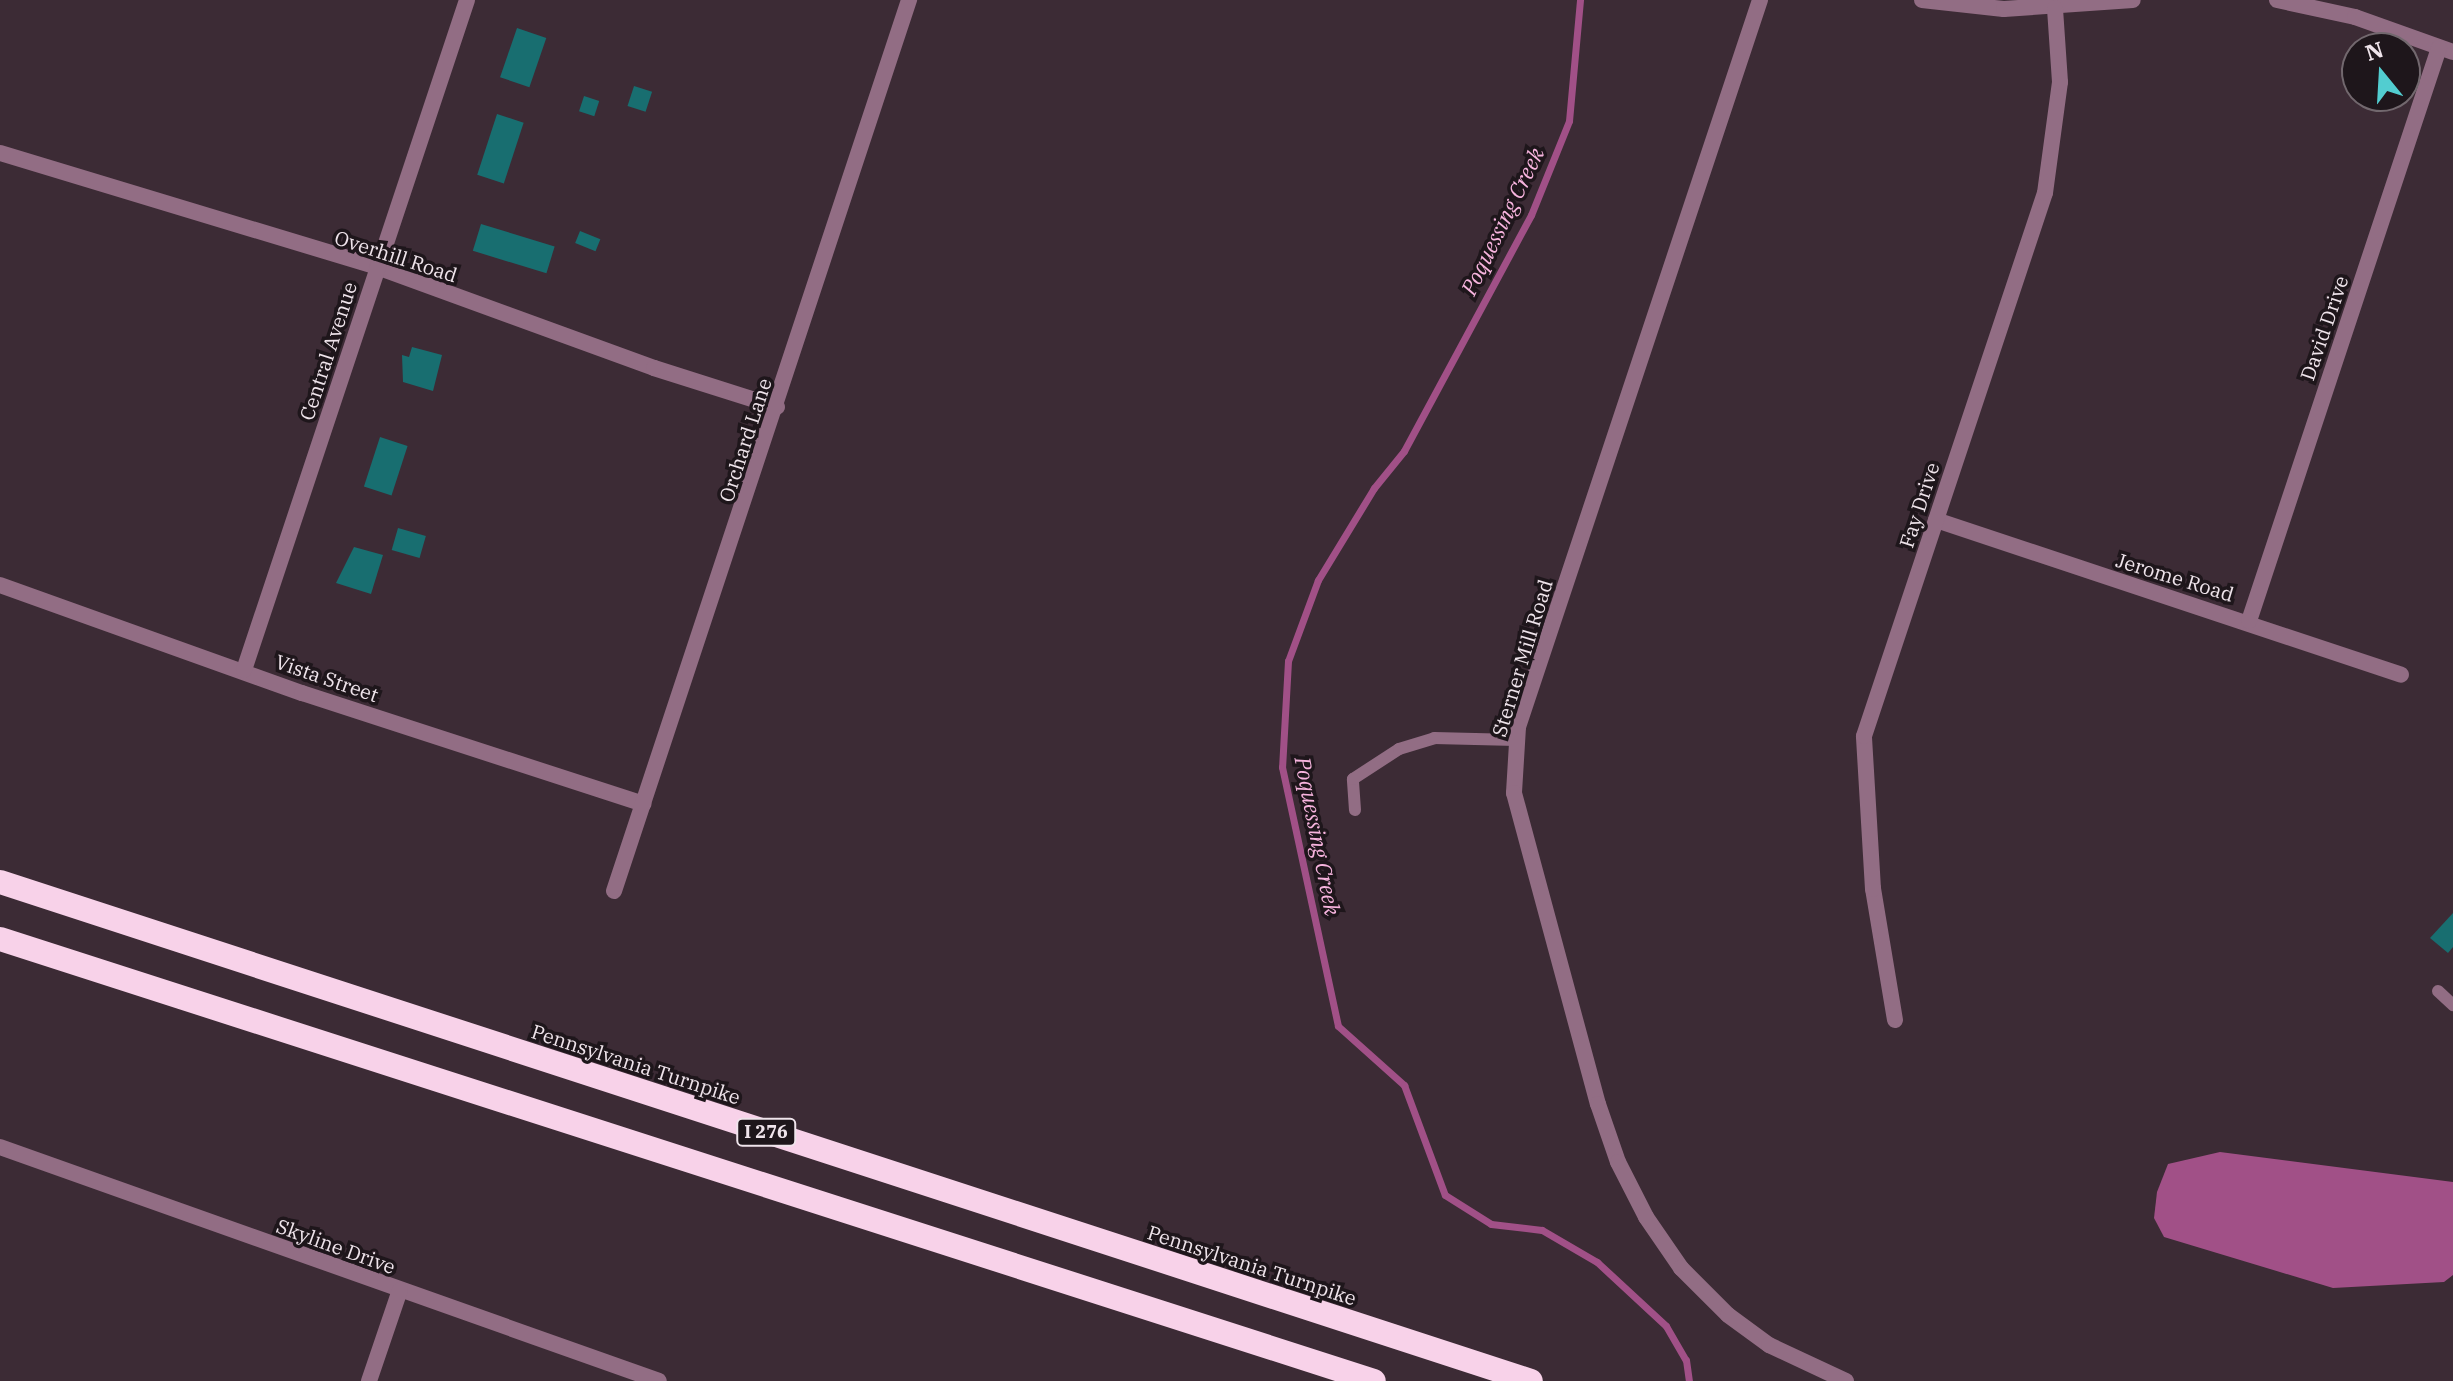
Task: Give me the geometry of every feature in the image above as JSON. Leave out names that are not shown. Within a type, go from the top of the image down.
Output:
[{"type":"highway","name":"Pennsylvania Turnpike","points":[[0,882],[1531,1381]]},
{"type":"highway","name":"I 276","points":[[0,939],[1374,1381]]},
{"type":"street","name":"Central Avenue","points":[[244,670],[467,0]]},
{"type":"street","name":"Orchard Lane","points":[[614,891],[777,407],[909,0]]},
{"type":"street","name":"Sterner Mill Road","points":[[1760,0],[1516,740],[1514,793],[1598,1104],[1631,1190],[1681,1268],[1728,1315],[1769,1345],[1846,1381]]},
{"type":"street","points":[[1922,0],[2055,8],[2133,0]]},
{"type":"street","points":[[2285,0],[2355,17],[2446,50]]},
{"type":"street","name":"Fay Drive","points":[[1895,1020],[1873,889],[1864,736],[2045,193],[2060,82],[2055,8]]},
{"type":"street","name":"David Drive","points":[[2249,621],[2446,50]]},
{"type":"street","name":"Overhill Road","points":[[0,153],[377,267],[654,368],[777,407]]},
{"type":"street","name":"Jerome Road","points":[[1936,520],[2249,621],[2401,675]]},
{"type":"street","name":"Vista Street","points":[[0,585],[643,804]]},
{"type":"street","name":"Skyline Drive","points":[[0,1147],[659,1381]]},
{"type":"street","points":[[369,1381],[400,1290]]},
{"type":"lane","points":[[1355,810],[1353,779],[1399,749],[1434,738],[1516,740]]},
{"type":"lane","points":[[2438,991],[2453,1005]]},
{"type":"shaded area","points":[[2220,1152],[2453,1182],[2453,1275],[2444,1282],[2333,1288],[2164,1237],[2154,1218],[2157,1192],[2168,1164]]},
{"type":"building","points":[[517,28],[546,38],[529,87],[500,77]]},
{"type":"building","points":[[634,86],[652,92],[646,112],[628,106]]},
{"type":"building","points":[[584,96],[599,101],[594,116],[579,111]]},
{"type":"building","points":[[497,114],[524,123],[504,184],[477,175]]},
{"type":"building","points":[[481,224],[555,247],[546,273],[473,251]]},
{"type":"building","points":[[580,231],[600,239],[596,251],[575,243]]},
{"type":"building","points":[[412,347],[442,355],[433,391],[403,382],[402,355],[409,357]]},
{"type":"building","points":[[380,437],[408,446],[392,495],[364,486]]},
{"type":"building","points":[[398,528],[426,536],[420,558],[392,550]]},
{"type":"building","points":[[354,547],[383,555],[371,594],[336,583]]},
{"type":"building","points":[[2453,913],[2453,947],[2448,953],[2430,938]]},
{"type":"waterway","name":"Poquessing Creek","points":[[1580,0],[1569,121],[1531,215],[1404,451],[1374,488],[1318,580],[1288,661],[1282,767],[1338,1026],[1404,1085],[1445,1195],[1491,1224],[1542,1230],[1597,1262],[1666,1326],[1686,1360],[1689,1381]]}]
